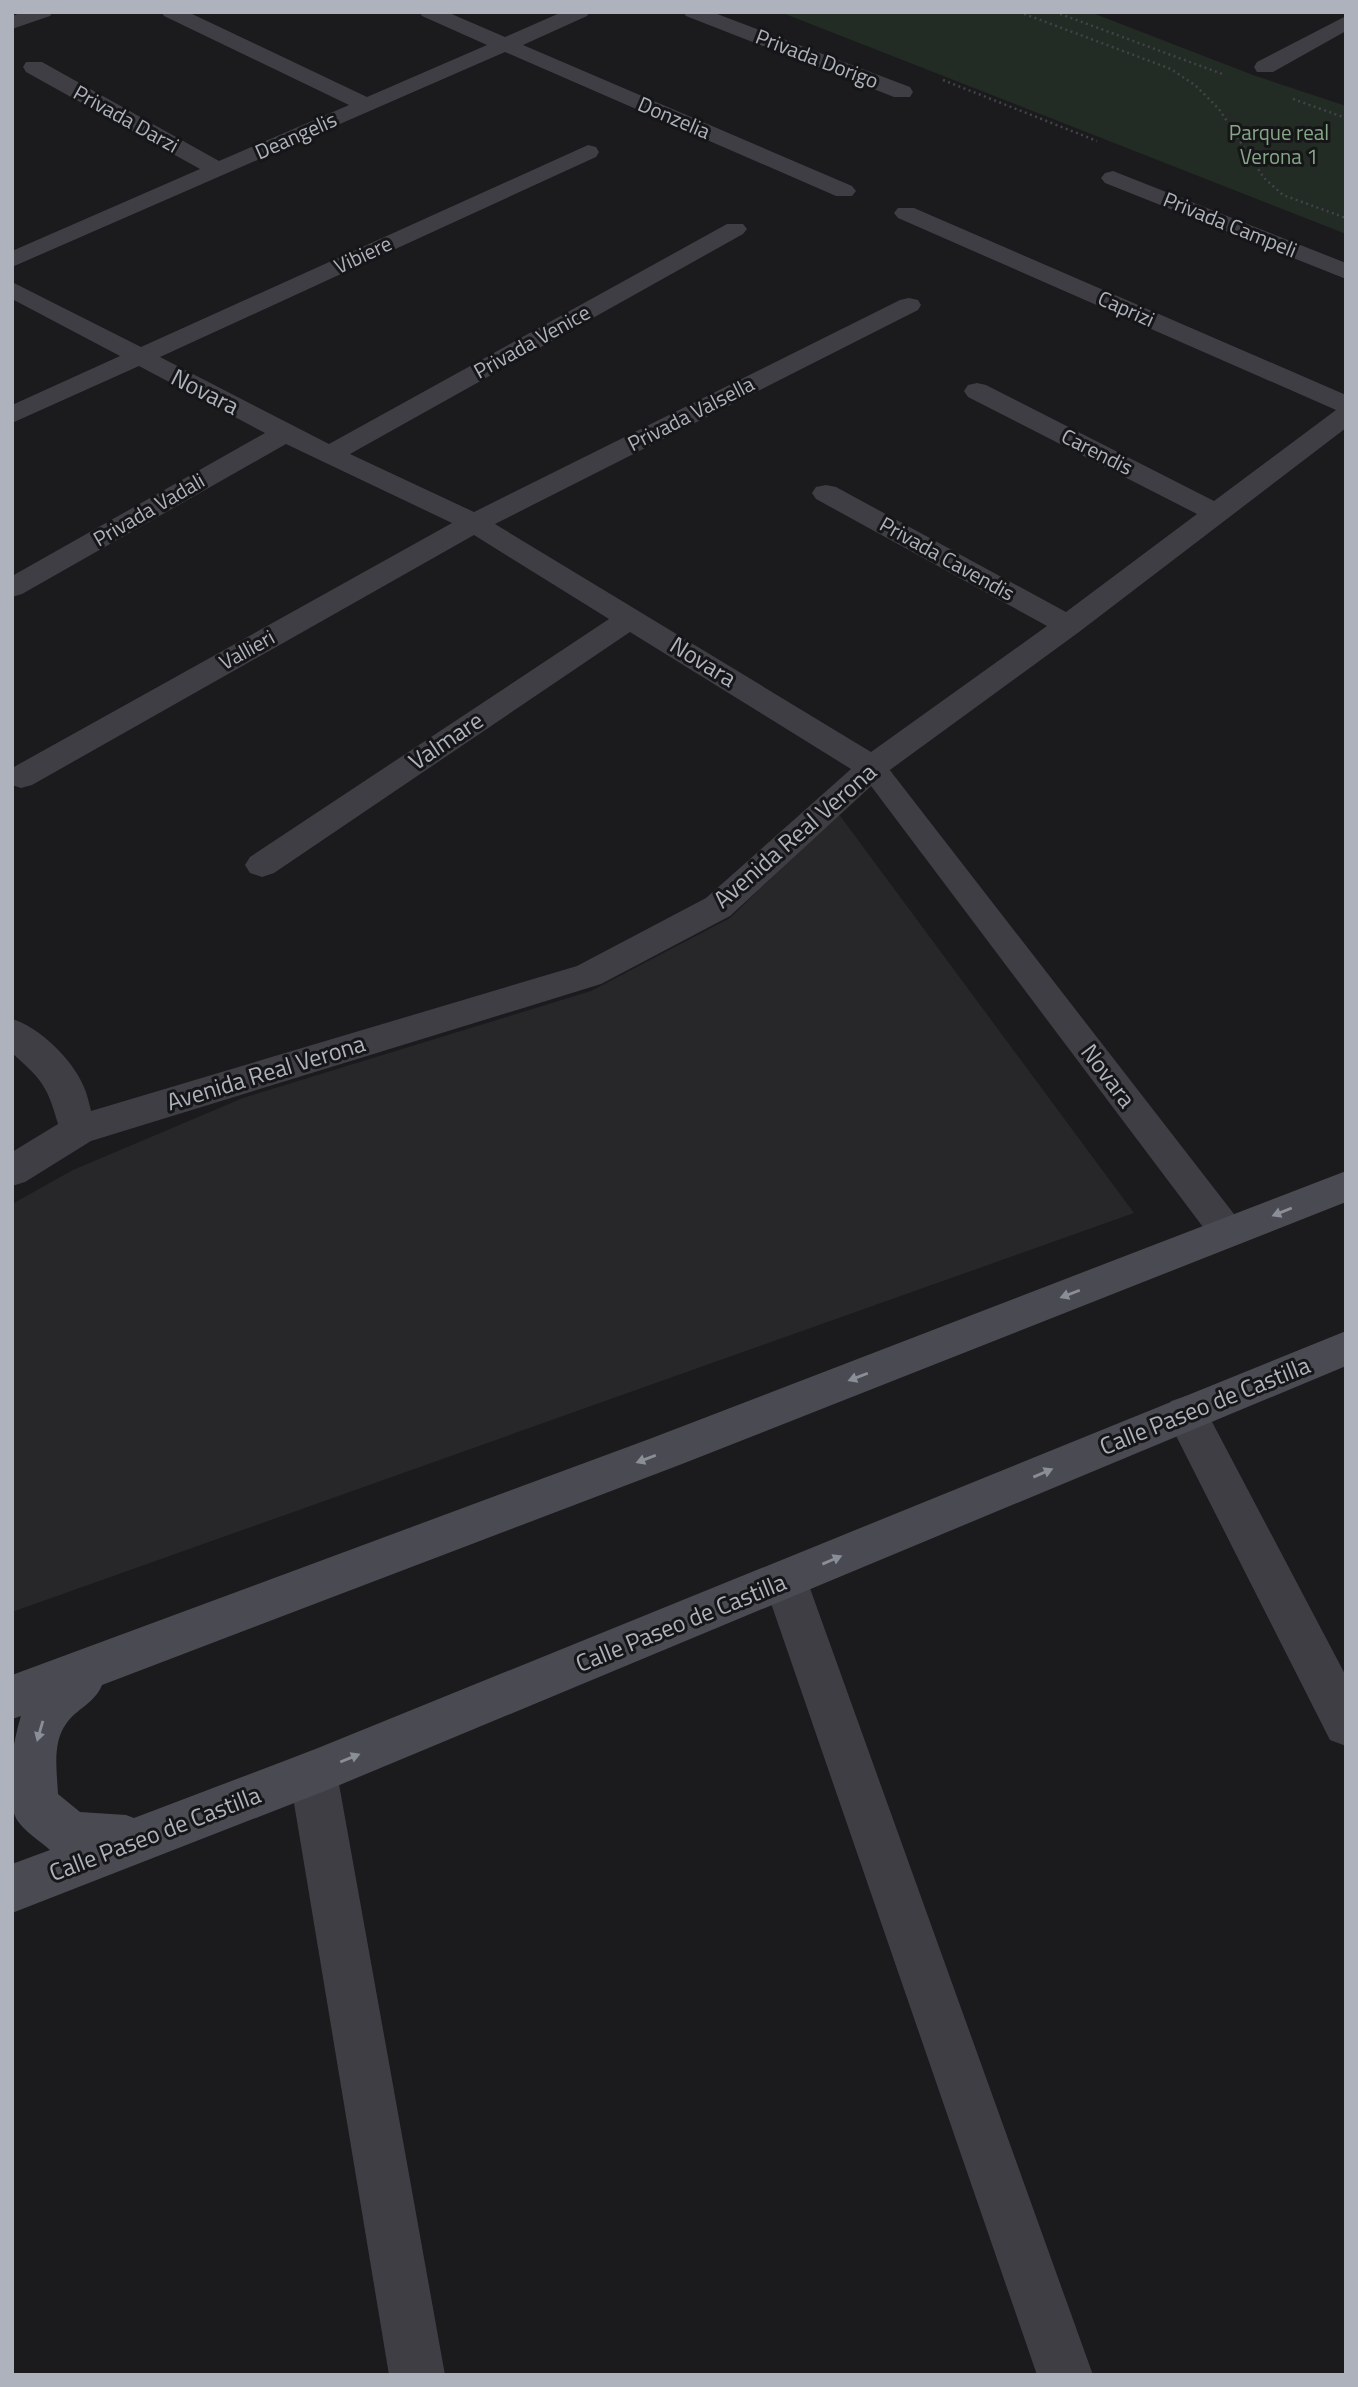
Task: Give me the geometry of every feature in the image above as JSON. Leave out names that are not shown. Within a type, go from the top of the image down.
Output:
[{"type":"street","points":[[12,23],[43,12]]},
{"type":"street","points":[[171,12],[366,105]]},
{"type":"street","name":"Donzelia","points":[[429,12],[844,191]]},
{"type":"street","name":"Deangelis","points":[[12,260],[580,12]]},
{"type":"street","name":"Privada Dorigo","points":[[693,12],[902,92]]},
{"type":"street","points":[[1265,67],[1346,22]]},
{"type":"street","name":"Privada Darzi","points":[[34,67],[218,170]]},
{"type":"street","name":"Vibiere","points":[[12,415],[588,152]]},
{"type":"street","name":"Privada Campeli","points":[[1113,177],[1346,272]]},
{"type":"street","name":"Caprizi","points":[[906,213],[1346,405]]},
{"type":"street","name":"Privada Venice","points":[[330,454],[735,229]]},
{"type":"street","name":"Novara","points":[[12,289],[138,358],[285,433],[474,523],[872,766]]},
{"type":"street","name":"Privada Valsella","points":[[474,523],[909,305]]},
{"type":"street","name":"Carendis","points":[[977,391],[1216,513]]},
{"type":"street","name":"Avenida Real Verona","points":[[12,1171],[78,1130],[589,975],[718,907],[831,807],[872,766],[1068,625],[1346,415]]},
{"type":"street","name":"Privada Vadali","points":[[12,588],[285,433]]},
{"type":"street","name":"Privada Cavendis","points":[[826,493],[1068,625]]},
{"type":"street","name":"Vallieri","points":[[21,778],[474,523]]},
{"type":"street","name":"Valmare","points":[[262,865],[630,618]]},
{"type":"street","points":[[12,1032],[51,1066],[65,1085],[78,1130]]},
{"type":"street","points":[[12,1696],[667,1451],[1346,1186]]},
{"type":"street","name":"Calle Paseo de Castilla","points":[[12,1889],[313,1773],[1346,1348]]},
{"type":"street","points":[[1186,1414],[1346,1724]]},
{"type":"street","points":[[785,1580],[1065,2375]]},
{"type":"street","points":[[100,1664],[45,1712],[32,1758],[35,1805],[70,1836],[140,1840]]},
{"type":"street","points":[[313,1773],[417,2375]]},
{"type":"lane","name":"Novara","points":[[872,766],[1228,1233]]},
{"type":"path","points":[[1019,12],[1171,69],[1196,86],[1219,109],[1264,178],[1283,195],[1346,218]]},
{"type":"path","points":[[1055,12],[1231,77]]},
{"type":"path","points":[[937,78],[1103,143]]},
{"type":"path","points":[[1282,95],[1346,118]]},
{"type":"shaded area","points":[[838,813],[1134,1213],[12,1612],[12,1204],[73,1170],[243,1098],[591,991],[730,918]]},
{"type":"green space","name":"Parque real Verona 1","points":[[780,12],[1090,12],[1253,75],[1346,106],[1346,234]]}]
